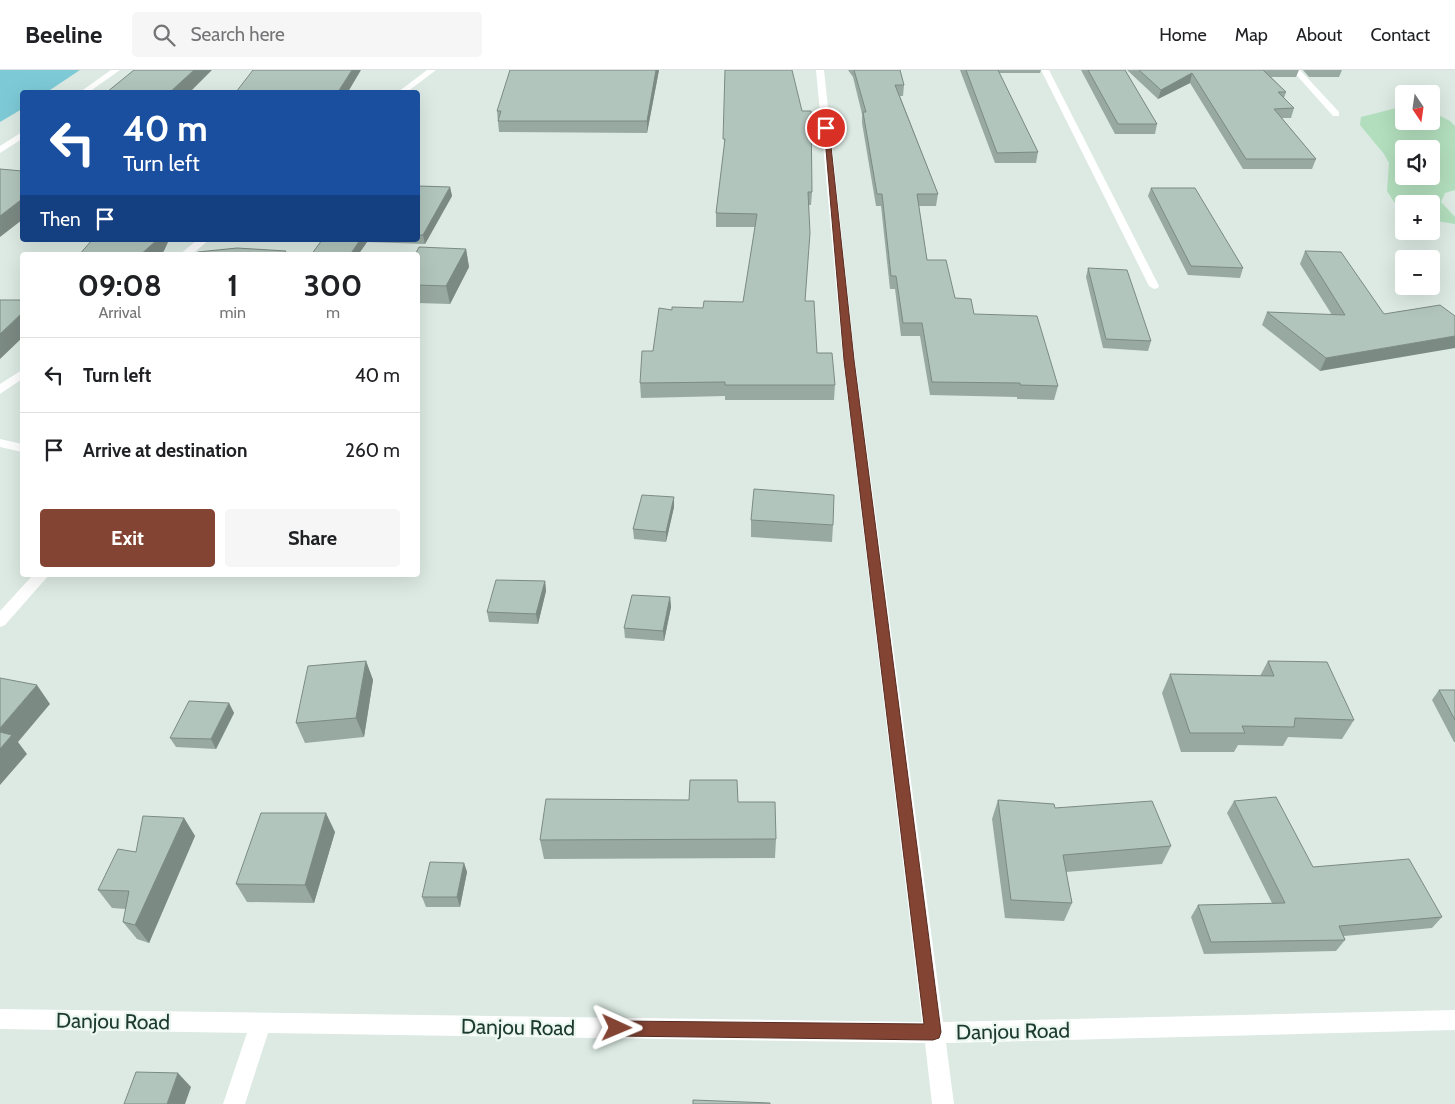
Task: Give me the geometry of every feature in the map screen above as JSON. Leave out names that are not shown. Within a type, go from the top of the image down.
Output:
[{"type":"street","points":[[87,90],[116,70]]},
{"type":"street","points":[[405,90],[432,70]]},
{"type":"street","points":[[820,70],[849,360],[943,1104]]},
{"type":"street","points":[[1045,70],[1154,286]]},
{"type":"street","points":[[1296,70],[1336,114]]},
{"type":"street","points":[[0,150],[20,136]]},
{"type":"street","points":[[188,252],[201,242]]},
{"type":"street","points":[[0,390],[20,375]]},
{"type":"street","points":[[0,443],[20,448]]},
{"type":"street","points":[[0,621],[40,577]]},
{"type":"street","name":"Danjou Road","points":[[0,1019],[933,1032],[1455,1020]]},
{"type":"street","points":[[234,1104],[261,1024]]},
{"type":"green space","points":[[1395,108],[1395,130],[1440,130],[1440,116],[1455,126],[1455,190],[1445,193],[1441,202],[1455,217],[1455,224],[1440,222],[1440,195],[1395,195],[1394,202],[1387,191],[1389,163],[1360,125],[1361,117]]},
{"type":"water","points":[[0,70],[80,70],[50,90],[20,90],[20,110],[0,122]]},
{"type":"building","points":[[134,70],[194,70],[172,90],[109,90]]},
{"type":"building","points":[[253,70],[352,70],[339,90],[238,90]]},
{"type":"building","points":[[510,70],[656,70],[647,121],[498,121],[501,111],[497,111]]},
{"type":"building","points":[[725,70],[792,70],[802,111],[811,111],[812,192],[808,192],[810,233],[805,301],[814,301],[817,353],[832,353],[835,385],[725,385],[725,382],[640,383],[642,351],[653,351],[659,308],[672,310],[672,307],[703,308],[704,301],[743,302],[757,214],[716,213],[725,139],[723,139]]},
{"type":"building","points":[[854,70],[900,70],[904,85],[895,85],[938,194],[917,194],[927,260],[946,260],[955,298],[971,299],[974,314],[1037,316],[1058,386],[1020,385],[1020,383],[932,382],[922,323],[903,323],[896,276],[891,276],[882,194],[877,194],[863,112],[866,112]]},
{"type":"building","points":[[966,70],[998,70],[1038,152],[997,153]]},
{"type":"building","points":[[1088,70],[1125,70],[1157,124],[1118,124]]},
{"type":"building","points":[[1139,70],[1263,70],[1286,92],[1278,92],[1294,108],[1274,109],[1316,159],[1246,159],[1192,73],[1161,90]]},
{"type":"building","points":[[0,169],[20,171],[20,201],[0,216]]},
{"type":"building","points":[[420,186],[450,187],[423,235],[420,235]]},
{"type":"building","points":[[1151,188],[1195,188],[1243,268],[1191,266]]},
{"type":"building","points":[[90,242],[155,242],[143,252],[82,252]]},
{"type":"building","points":[[321,242],[359,242],[352,252],[313,252]]},
{"type":"building","points":[[419,247],[466,249],[446,286],[420,285],[420,252],[416,252]]},
{"type":"building","points":[[237,248],[286,251],[285,252],[198,252]]},
{"type":"building","points":[[1305,251],[1341,252],[1384,314],[1440,305],[1455,316],[1455,336],[1326,358],[1267,312],[1345,315]]},
{"type":"building","points":[[1088,268],[1127,270],[1151,341],[1106,339]]},
{"type":"building","points":[[0,300],[20,300],[20,315],[0,334]]},
{"type":"building","points":[[754,489],[834,495],[833,525],[751,520]]},
{"type":"building","points":[[642,495],[674,497],[666,532],[633,529]]},
{"type":"building","points":[[496,580],[545,581],[536,614],[487,612]]},
{"type":"building","points":[[632,595],[670,597],[663,631],[624,628]]},
{"type":"building","points":[[366,661],[356,718],[296,723],[308,666]]},
{"type":"building","points":[[1268,661],[1327,662],[1354,720],[1295,718],[1294,727],[1242,726],[1245,733],[1190,733],[1170,674],[1274,676]]},
{"type":"building","points":[[0,678],[37,685],[0,728]]},
{"type":"building","points":[[1439,690],[1455,690],[1455,720]]},
{"type":"building","points":[[189,701],[229,703],[211,739],[170,738]]},
{"type":"building","points":[[0,732],[12,735],[0,749]]},
{"type":"building","points":[[690,780],[737,780],[738,802],[775,802],[776,839],[540,840],[546,799],[689,800]]},
{"type":"building","points":[[1276,797],[1313,867],[1409,859],[1442,917],[1339,926],[1345,940],[1211,942],[1198,905],[1285,903],[1234,801]]},
{"type":"building","points":[[998,800],[1054,804],[1055,808],[1152,801],[1171,846],[1063,855],[1072,903],[1011,900]]},
{"type":"building","points":[[261,813],[326,813],[305,885],[236,884]]},
{"type":"building","points":[[143,816],[184,818],[135,925],[123,922],[129,891],[98,890],[118,849],[136,852]]},
{"type":"building","points":[[430,862],[464,863],[457,897],[422,897]]},
{"type":"building","points":[[136,1072],[178,1073],[167,1104],[124,1104]]},
{"type":"building","points":[[693,1100],[770,1103],[770,1104],[693,1104]]},
{"type":"route","points":[[617,1028],[933,1032],[849,360],[826,128]]}]
